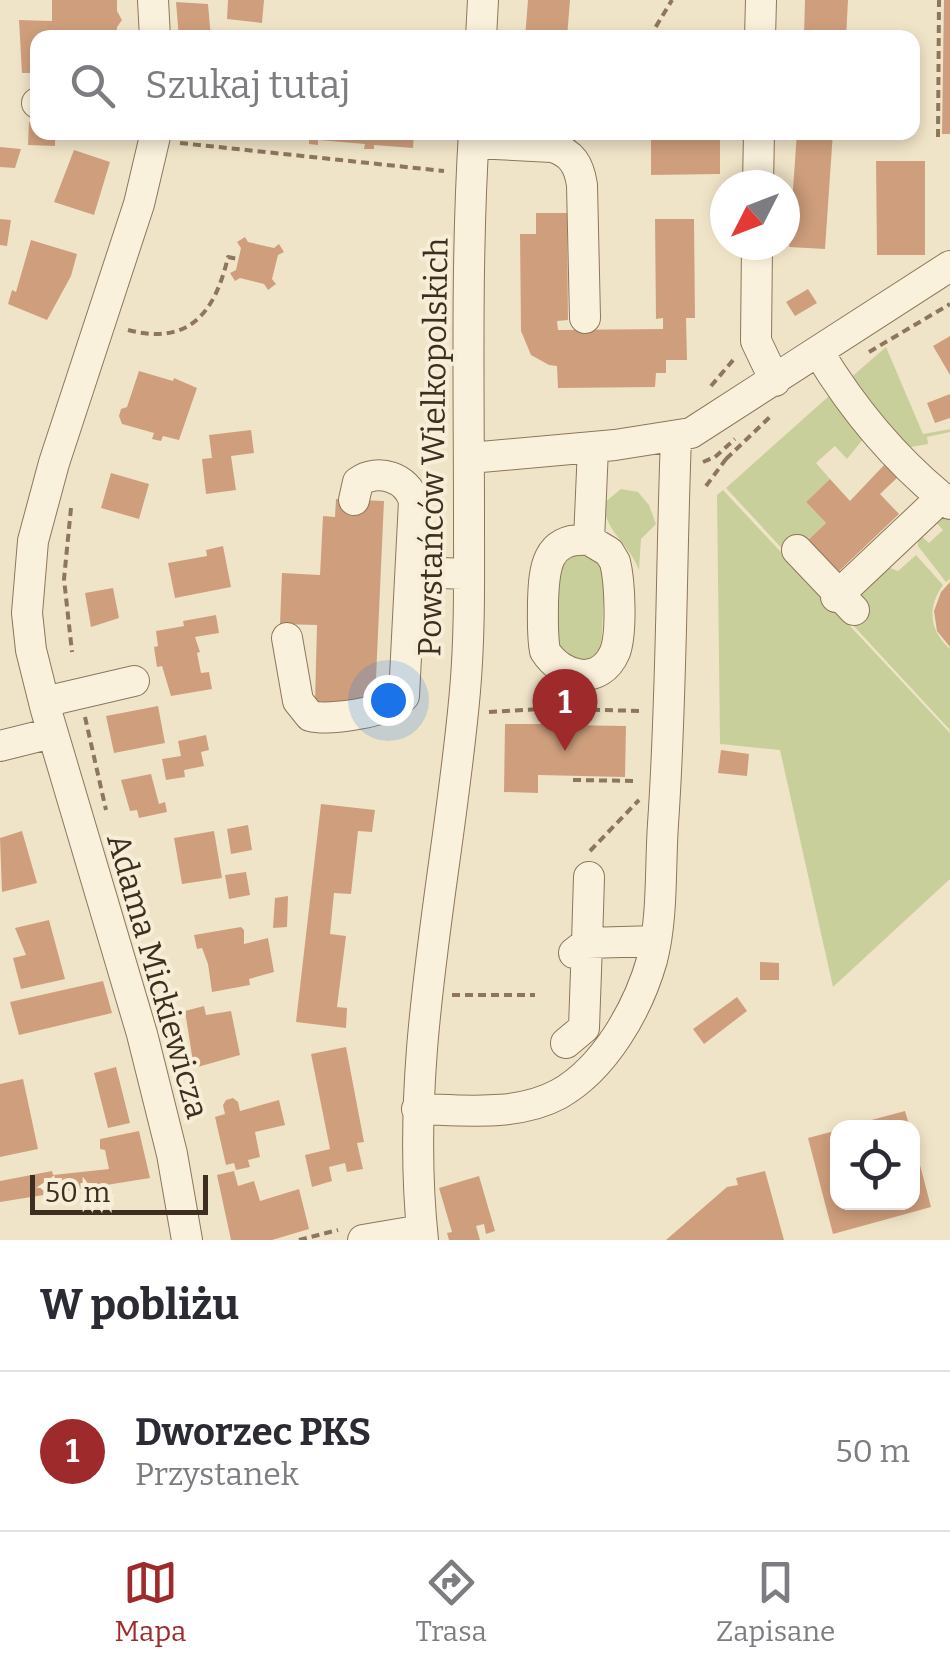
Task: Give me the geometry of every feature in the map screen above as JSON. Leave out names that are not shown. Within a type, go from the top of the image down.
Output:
[{"type":"street","points":[[152,0],[154,30]]},
{"type":"street","points":[[481,30],[483,0]]},
{"type":"street","points":[[755,30],[761,0]]},
{"type":"street","name":"Adama Mickiewicza","points":[[164,140],[139,204],[54,463],[33,541],[27,613],[52,733],[139,1022],[168,1139],[187,1240]]},
{"type":"street","name":"Powstańców Wielkopolskich","points":[[422,1235],[417,1109],[422,1030],[462,730],[474,140]]},
{"type":"street","points":[[569,140],[581,178],[585,318]]},
{"type":"street","points":[[753,140],[756,170]]},
{"type":"street","points":[[757,260],[756,341],[774,382]]},
{"type":"street","points":[[470,458],[676,438],[701,428],[950,266]]},
{"type":"street","points":[[797,550],[843,600],[944,492],[872,427],[819,353]]},
{"type":"street","points":[[417,1109],[511,1108],[547,1100],[571,1086],[602,1054],[627,1018],[645,980],[656,942],[666,774],[676,438]]},
{"type":"street","points":[[589,540],[593,448]]},
{"type":"street","points":[[287,638],[298,702],[310,716],[321,718],[395,705],[406,691],[415,510],[408,487],[392,478],[368,475],[358,482],[354,500]]},
{"type":"street","points":[[412,572],[468,574]]},
{"type":"street","points":[[44,702],[134,680]]},
{"type":"street","points":[[0,746],[52,733]]},
{"type":"street","points":[[576,962],[656,942]]},
{"type":"street","points":[[363,1240],[422,1235]]},
{"type":"path","points":[[653,30],[672,0]]},
{"type":"path","points":[[938,137],[939,0]]},
{"type":"path","points":[[182,140],[446,171],[453,176]]},
{"type":"path","points":[[119,327],[162,334],[192,324],[216,299],[228,257],[238,259]]},
{"type":"path","points":[[706,486],[726,458],[723,456]]},
{"type":"path","points":[[72,501],[64,579],[72,652]]},
{"type":"path","points":[[479,712],[541,708]]},
{"type":"path","points":[[566,709],[642,711]]},
{"type":"path","points":[[573,780],[646,783]]},
{"type":"path","points":[[582,860],[642,796]]},
{"type":"path","points":[[442,995],[535,995]]},
{"type":"green space","points":[[886,347],[923,434],[950,432],[927,437],[928,444],[905,448],[848,380]]},
{"type":"green space","points":[[829,396],[864,438],[847,459],[835,446],[816,463],[830,479],[806,502],[826,523],[793,554],[858,594],[888,567],[898,571],[916,555],[943,585],[934,602],[933,618],[938,634],[950,649],[950,730],[726,488]]},
{"type":"green space","points":[[621,489],[638,492],[649,505],[656,524],[641,539],[639,570],[605,512],[604,503]]},
{"type":"green space","points":[[723,490],[950,733],[950,879],[833,987],[780,750],[720,744],[717,495]]},
{"type":"green space","points":[[950,515],[950,579],[946,582],[918,546],[918,533],[929,543],[943,530],[933,519]]},
{"type":"green space","points":[[567,555],[594,555],[605,573],[601,652],[576,666],[556,645],[557,576]]},
{"type":"building","points":[[52,0],[117,0],[122,20],[117,30],[30,30],[30,73],[22,73],[19,20],[52,21]]},
{"type":"building","points":[[228,0],[264,0],[262,23],[227,19]]},
{"type":"building","points":[[528,0],[570,0],[568,30],[526,30]]},
{"type":"building","points":[[805,0],[848,0],[846,30],[804,30]]},
{"type":"building","points":[[944,0],[950,0],[950,134],[942,134]]},
{"type":"building","points":[[176,2],[208,4],[210,30],[178,30]]},
{"type":"building","points":[[29,122],[30,140],[55,140],[55,146],[28,145]]},
{"type":"building","points":[[318,140],[414,140],[413,148],[374,145],[374,149],[364,149],[365,144]]},
{"type":"building","points":[[651,140],[720,140],[720,170],[710,170],[710,174],[651,175]]},
{"type":"building","points":[[796,140],[832,140],[825,249],[800,248],[800,170],[794,170]]},
{"type":"building","points":[[0,147],[21,149],[15,168],[0,167]]},
{"type":"building","points":[[74,150],[110,162],[94,215],[54,202]]},
{"type":"building","points":[[876,161],[925,161],[925,255],[877,255]]},
{"type":"building","points":[[536,213],[567,213],[568,320],[557,321],[558,330],[663,329],[663,318],[656,319],[655,219],[694,219],[695,318],[686,318],[687,360],[666,360],[666,373],[656,373],[655,387],[558,388],[557,366],[531,355],[521,331],[520,234],[536,234]]},
{"type":"building","points":[[0,219],[11,220],[7,246],[0,245]]},
{"type":"building","points":[[245,237],[248,242],[274,248],[279,244],[284,252],[278,255],[272,279],[276,284],[268,290],[264,284],[240,278],[235,281],[230,273],[236,270],[241,248],[237,242]]},
{"type":"building","points":[[31,240],[77,254],[71,276],[47,320],[8,304],[12,290],[16,292]]},
{"type":"building","points":[[808,289],[817,303],[795,316],[786,302]]},
{"type":"building","points":[[950,336],[950,375],[933,346]]},
{"type":"building","points":[[139,371],[173,381],[174,378],[197,388],[179,440],[163,436],[161,441],[152,439],[154,433],[122,424],[121,409],[127,407]]},
{"type":"building","points":[[950,394],[950,418],[935,423],[927,403]]},
{"type":"building","points":[[251,430],[254,453],[231,456],[236,490],[206,494],[202,459],[212,458],[209,435]]},
{"type":"building","points":[[886,463],[898,477],[880,494],[899,514],[836,574],[806,542],[826,523],[806,502],[830,479],[850,501]]},
{"type":"building","points":[[111,473],[149,484],[139,519],[101,508]]},
{"type":"building","points":[[336,499],[384,501],[375,700],[358,705],[315,702],[317,625],[280,624],[282,573],[320,575],[323,516],[335,517]]},
{"type":"building","points":[[223,546],[231,587],[175,598],[168,563],[207,556],[206,550]]},
{"type":"building","points":[[950,582],[950,647],[937,631],[934,611],[941,592]]},
{"type":"building","points":[[113,588],[119,618],[91,627],[85,593]]},
{"type":"building","points":[[216,615],[219,633],[195,637],[201,673],[209,672],[212,689],[171,696],[162,666],[157,667],[156,631]]},
{"type":"building","points":[[541,694],[566,694],[566,725],[626,726],[625,777],[538,775],[538,793],[504,792],[505,724],[541,724]]},
{"type":"building","points":[[158,706],[165,743],[114,753],[106,716]]},
{"type":"building","points":[[206,735],[209,750],[201,752],[204,766],[184,770],[185,777],[166,780],[162,759],[181,756],[178,741]]},
{"type":"building","points":[[721,750],[749,754],[747,776],[718,773]]},
{"type":"building","points":[[151,774],[159,804],[165,802],[167,812],[139,818],[137,810],[130,811],[121,780]]},
{"type":"building","points":[[321,804],[375,810],[372,832],[358,831],[351,894],[334,893],[330,934],[346,936],[337,1007],[347,1008],[346,1028],[296,1022]]},
{"type":"building","points":[[248,825],[252,850],[231,854],[227,829]]},
{"type":"building","points":[[22,831],[37,883],[2,892],[0,838]]},
{"type":"building","points":[[214,831],[222,878],[182,884],[174,838]]},
{"type":"building","points":[[246,872],[250,895],[229,899],[225,875]]},
{"type":"building","points":[[288,896],[287,927],[273,928],[275,898]]},
{"type":"building","points":[[49,920],[65,979],[21,989],[13,958],[26,955],[15,928]]},
{"type":"building","points":[[241,927],[244,944],[268,938],[274,972],[249,979],[250,985],[212,992],[208,964],[202,948],[197,949],[194,935]]},
{"type":"building","points":[[760,962],[779,963],[779,980],[760,980]]},
{"type":"building","points":[[103,981],[112,1013],[19,1035],[10,1002]]},
{"type":"building","points":[[737,997],[747,1011],[704,1044],[693,1029]]},
{"type":"building","points":[[204,1006],[206,1015],[231,1011],[240,1055],[194,1068],[185,1011]]},
{"type":"building","points":[[346,1047],[364,1142],[357,1143],[363,1169],[347,1172],[345,1163],[329,1167],[332,1181],[312,1187],[305,1155],[330,1149],[311,1054]]},
{"type":"building","points":[[116,1067],[130,1123],[108,1128],[94,1073]]},
{"type":"building","points":[[23,1079],[38,1149],[0,1157],[0,1084]]},
{"type":"building","points":[[233,1098],[240,1111],[279,1100],[285,1125],[255,1132],[260,1157],[248,1160],[250,1167],[236,1170],[234,1163],[226,1165],[215,1117],[225,1114],[223,1105]]},
{"type":"building","points":[[905,1111],[908,1120],[871,1120]]},
{"type":"building","points":[[139,1131],[150,1178],[0,1202],[0,1181],[52,1171],[53,1175],[109,1169],[100,1139]]},
{"type":"building","points":[[830,1132],[830,1210],[920,1210],[920,1165],[931,1207],[833,1234],[808,1138]]},
{"type":"building","points":[[234,1171],[238,1186],[254,1181],[260,1201],[299,1189],[309,1229],[272,1240],[231,1240],[217,1175]]},
{"type":"building","points":[[765,1171],[784,1240],[666,1240],[727,1187],[738,1185],[736,1178]]},
{"type":"building","points":[[479,1176],[495,1231],[486,1234],[484,1224],[476,1226],[480,1240],[449,1240],[447,1233],[452,1232],[439,1188]]},
{"type":"place","name":"Dworzec PKS","points":[[565,751]]}]
